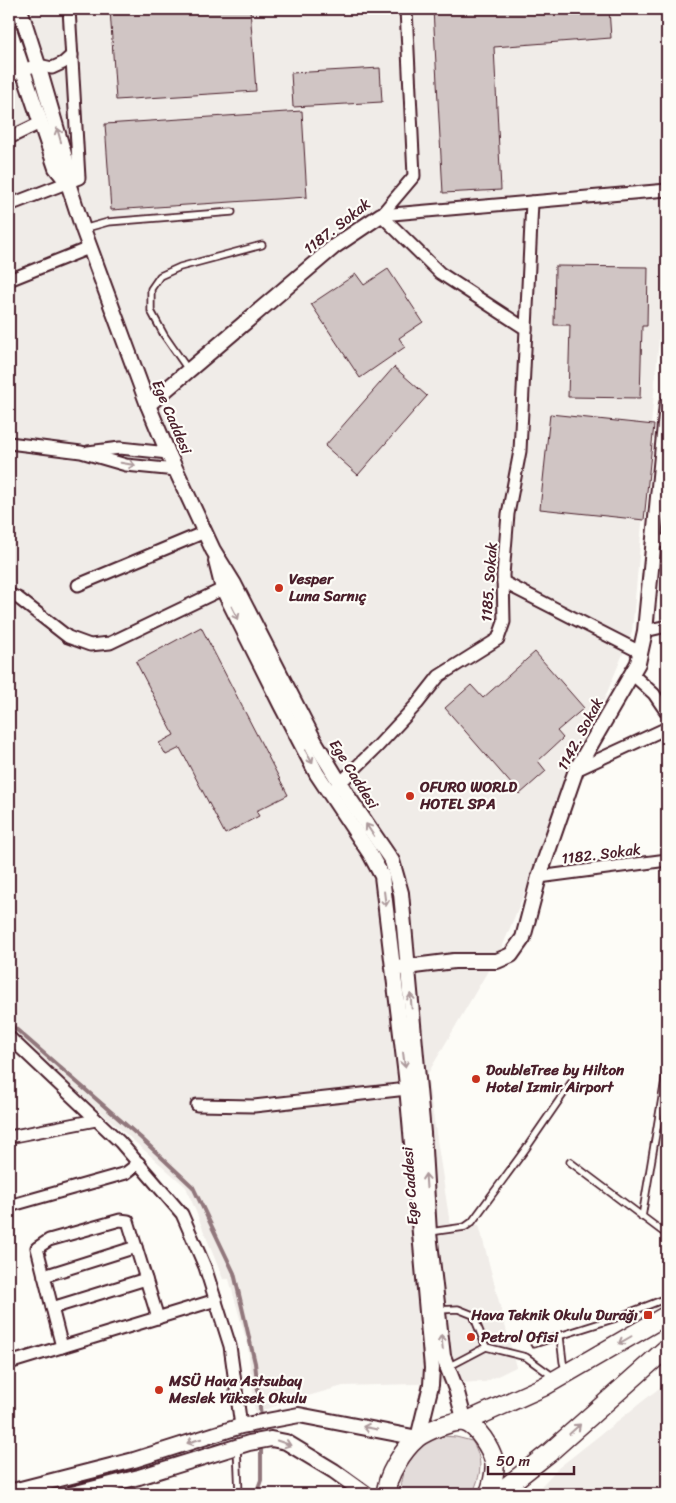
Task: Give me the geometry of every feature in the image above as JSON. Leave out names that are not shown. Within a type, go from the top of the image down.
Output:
[{"type":"main road","points":[[386,1494],[386,1486],[397,1462],[418,1438],[450,1423],[465,1422],[562,1377],[667,1315]]},
{"type":"main road","points":[[497,1494],[549,1453],[667,1348]]},
{"type":"main road","points":[[465,1422],[480,1433],[494,1461],[492,1488],[488,1494]]},
{"type":"street","points":[[20,9],[66,161],[68,183]]},
{"type":"street","name":"1187. Sokak","points":[[148,405],[335,246],[381,215],[414,176],[406,9]]},
{"type":"street","points":[[9,205],[79,178],[68,10]]},
{"type":"street","points":[[9,29],[56,168],[68,183]]},
{"type":"street","points":[[9,78],[22,70],[38,65],[52,68],[63,63],[72,55]]},
{"type":"street","points":[[9,138],[40,123]]},
{"type":"street","name":"Ege Caddesi","points":[[68,183],[148,405],[229,586],[315,742],[335,788],[392,861],[401,893],[423,1132],[430,1232],[443,1356],[456,1389],[465,1422]]},
{"type":"street","points":[[381,215],[667,190]]},
{"type":"street","name":"1185. Sokak","points":[[335,788],[417,704],[439,676],[498,639],[504,622],[503,582],[508,514],[520,451],[532,202]]},
{"type":"street","points":[[381,215],[440,273],[526,329]]},
{"type":"street","points":[[9,280],[90,248]]},
{"type":"street","name":"1142. Sokak","points":[[393,969],[454,961],[497,961],[511,955],[523,938],[540,877],[576,770],[638,663],[660,541],[667,404]]},
{"type":"street","points":[[9,443],[81,452],[126,464],[176,470]]},
{"type":"street","points":[[81,452],[120,448],[168,453]]},
{"type":"street","points":[[78,585],[205,532]]},
{"type":"street","points":[[503,582],[640,652]]},
{"type":"street","points":[[9,594],[18,598],[68,637],[90,644],[110,643],[229,586]]},
{"type":"street","points":[[645,631],[667,626]]},
{"type":"street","points":[[632,674],[654,694],[667,713]]},
{"type":"street","points":[[576,770],[667,728]]},
{"type":"street","points":[[9,1492],[134,1460],[241,1426],[299,1415],[418,1438],[431,1385],[432,1368],[407,1089],[382,876],[335,788]]},
{"type":"street","name":"1182. Sokak","points":[[540,877],[667,860]]},
{"type":"street","points":[[9,1037],[120,1142],[182,1214],[205,1267],[230,1346],[241,1426]]},
{"type":"street","points":[[197,1105],[254,1106],[407,1089]]},
{"type":"street","points":[[9,1137],[96,1120]]},
{"type":"street","points":[[9,1206],[126,1173],[139,1163]]},
{"type":"street","points":[[62,1347],[37,1248],[49,1240],[120,1220],[128,1221],[158,1318]]},
{"type":"street","points":[[44,1276],[136,1247]]},
{"type":"street","points":[[52,1308],[146,1279]]},
{"type":"street","points":[[9,1363],[216,1300]]},
{"type":"street","points":[[72,1494],[271,1439],[286,1442],[334,1471],[366,1494]]},
{"type":"lane","points":[[83,229],[108,222],[232,212]]},
{"type":"lane","points":[[188,370],[164,335],[151,311],[151,289],[160,276],[180,267],[262,245]]},
{"type":"lane","points":[[642,1217],[667,1068]]},
{"type":"lane","points":[[430,1232],[465,1227],[472,1222],[571,1083]]},
{"type":"lane","points":[[570,1162],[667,1234]]},
{"type":"lane","points":[[534,1344],[560,1337],[667,1298]]},
{"type":"lane","points":[[438,1310],[458,1309],[473,1315],[486,1347]]},
{"type":"lane","points":[[448,1367],[486,1347],[526,1357],[562,1377],[563,1362],[560,1337]]},
{"type":"lane","points":[[237,1447],[239,1494]]},
{"type":"shaded area","points":[[9,9],[667,9],[667,252],[632,632],[503,945],[427,1075],[450,1224],[479,1225],[516,1367],[485,1382],[343,1386],[255,1413],[248,1347],[229,1279],[223,1279],[186,1187],[9,1031]]},
{"type":"shaded area","points":[[667,1382],[667,1494],[534,1494],[557,1469]]},
{"type":"shaded area","points":[[443,1436],[472,1441],[476,1448],[480,1468],[472,1494],[401,1494],[401,1480],[411,1458],[421,1446]]},
{"type":"building","points":[[110,9],[250,9],[256,91],[116,100]]},
{"type":"building","points":[[433,9],[609,9],[611,38],[494,47],[501,190],[443,193]]},
{"type":"building","points":[[380,68],[382,102],[293,107],[291,73]]},
{"type":"building","points":[[302,111],[307,197],[111,210],[105,124]]},
{"type":"building","points":[[555,266],[648,267],[647,326],[642,326],[640,398],[568,397],[570,325],[554,325]]},
{"type":"building","points":[[388,269],[423,322],[399,338],[405,347],[360,378],[311,304],[356,274],[364,285]]},
{"type":"building","points":[[394,367],[427,396],[358,475],[325,446]]},
{"type":"building","points":[[550,414],[654,425],[644,520],[540,509]]},
{"type":"building","points":[[201,627],[288,795],[256,811],[259,816],[225,834],[180,748],[166,755],[159,743],[174,735],[136,662]]},
{"type":"building","points":[[535,652],[584,708],[557,731],[563,738],[538,761],[546,771],[520,794],[445,708],[471,685],[483,698]]},
{"type":"waterway","points":[[9,1023],[141,1138],[193,1187],[234,1273],[255,1363],[261,1417]]},
{"type":"waterway","points":[[256,1494],[261,1480],[261,1448]]},
{"type":"place","name":"Vesper Luna Sarnıç","points":[[279,588]]},
{"type":"place","name":"OFURO WORLD HOTEL SPA","points":[[410,796]]},
{"type":"place","name":"DoubleTree by Hilton Hotel Izmir Airport","points":[[476,1079]]},
{"type":"place","name":"Hava Teknik Okulu Durağı","points":[[648,1315]]},
{"type":"place","name":"Petrol Ofisi","points":[[471,1337]]},
{"type":"place","name":"MSÜ Hava Astsubay Meslek Yüksek Okulu","points":[[159,1390]]}]
